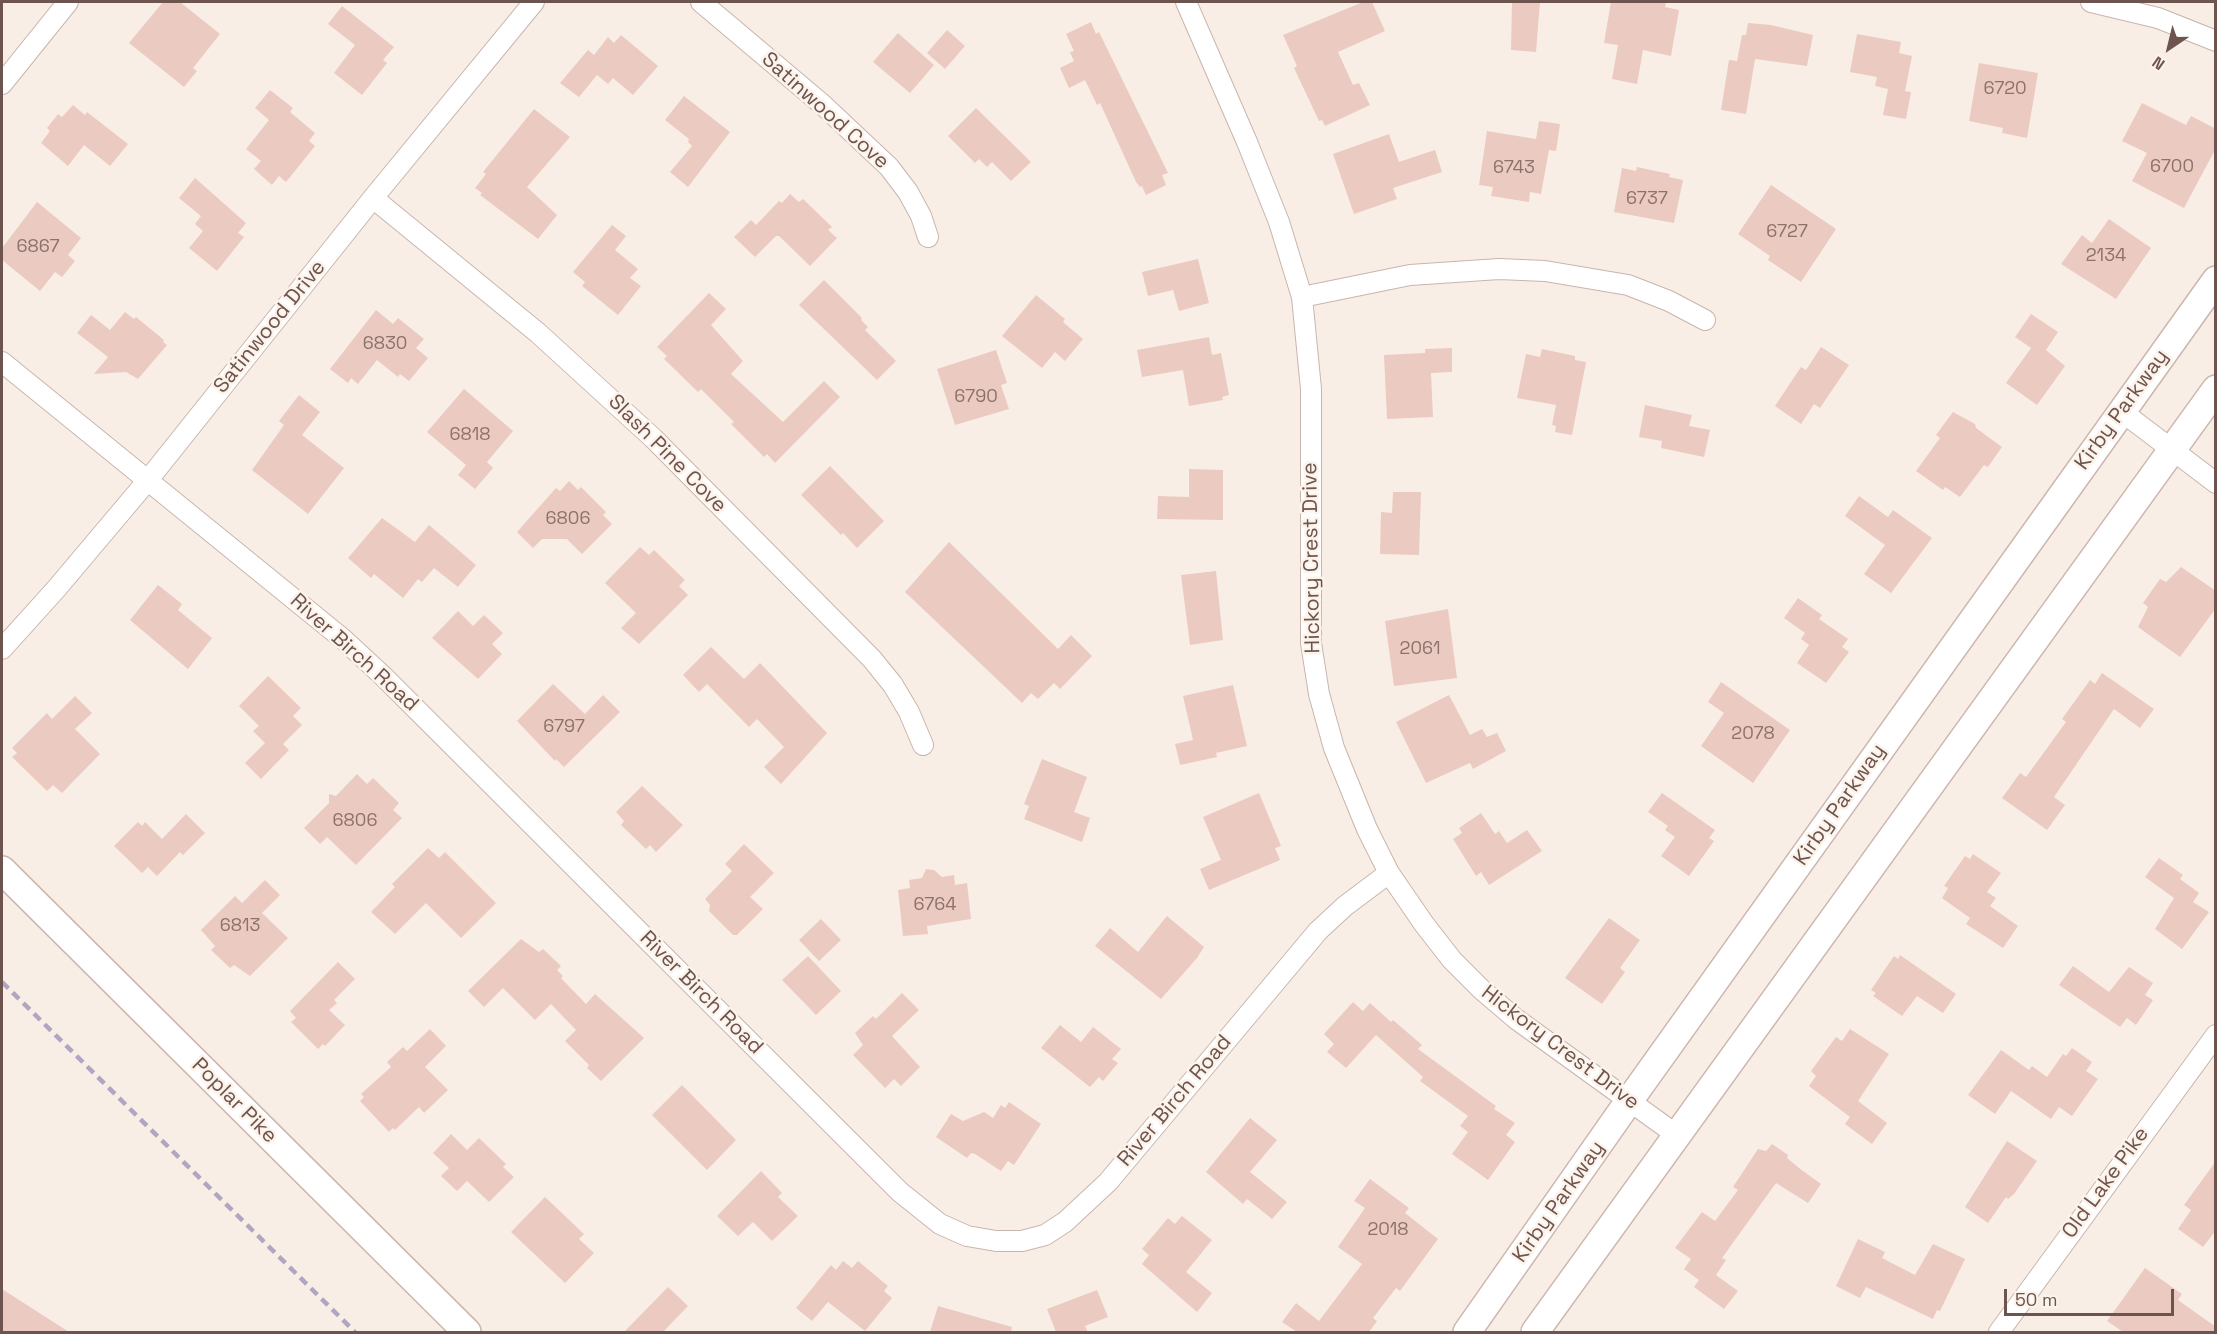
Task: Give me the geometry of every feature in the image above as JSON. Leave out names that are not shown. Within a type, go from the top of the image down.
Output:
[{"type":"main road","name":"Kirby Parkway","points":[[1467,1332],[1629,1101],[2216,280]]},
{"type":"main road","points":[[1535,1332],[2216,389]]},
{"type":"main road","name":"Poplar Pike","points":[[2,870],[467,1332]]},
{"type":"street","points":[[2,84],[68,2]]},
{"type":"street","name":"Satinwood Drive","points":[[2,649],[148,480],[373,198],[534,2]]},
{"type":"street","name":"Satinwood Cove","points":[[701,2],[823,105],[889,168],[908,192],[921,216],[928,237]]},
{"type":"street","name":"Hickory Crest Drive","points":[[1186,2],[1279,222],[1302,297],[1311,388],[1309,598],[1314,669],[1334,748],[1367,829],[1389,873],[1452,960],[1482,990],[1515,1019],[1678,1136]]},
{"type":"street","points":[[2091,2],[2158,18],[2216,40]]},
{"type":"street","name":"Slash Pine Cove","points":[[373,198],[538,333],[653,438],[872,659],[909,712],[923,745]]},
{"type":"street","points":[[1302,297],[1410,275],[1499,269],[1545,271],[1628,285],[1705,320]]},
{"type":"street","name":"River Birch Road","points":[[2,362],[304,607],[383,676],[900,1192],[940,1224],[967,1236],[996,1241],[1022,1241],[1045,1235],[1079,1210],[1108,1182],[1298,953],[1345,906],[1389,873]]},
{"type":"street","points":[[2121,411],[2216,483]]},
{"type":"street","name":"Old Lake Pike","points":[[1999,1332],[2216,1035]]},
{"type":"building","points":[[163,2],[180,2],[220,34],[193,68],[197,71],[184,87],[129,43]]},
{"type":"building","points":[[1363,2],[1372,2],[1385,31],[1338,52],[1353,85],[1359,83],[1370,105],[1325,126],[1322,120],[1319,121],[1294,68],[1297,66],[1283,35]]},
{"type":"building","points":[[1512,2],[1540,2],[1536,52],[1511,50]]},
{"type":"building","points":[[1611,2],[1666,2],[1665,7],[1679,10],[1671,56],[1643,50],[1637,84],[1612,79],[1618,45],[1604,43]]},
{"type":"building","points":[[342,6],[394,47],[383,60],[387,63],[362,95],[334,73],[355,45],[328,24]]},
{"type":"building","points":[[1091,22],[1096,34],[1099,32],[1168,173],[1162,175],[1166,185],[1146,195],[1142,186],[1140,187],[1136,182],[1100,103],[1097,105],[1085,80],[1069,88],[1060,68],[1074,61],[1070,52],[1074,51],[1066,34]]},
{"type":"building","points":[[1748,23],[1771,25],[1813,35],[1807,66],[1755,59],[1746,114],[1721,110],[1729,60],[1737,61],[1742,35],[1746,35]]},
{"type":"building","points":[[947,30],[965,46],[945,69],[927,53]]},
{"type":"building","points":[[898,33],[934,65],[910,93],[873,62]]},
{"type":"building","points":[[1857,34],[1901,42],[1899,53],[1912,56],[1905,91],[1911,92],[1906,119],[1883,115],[1888,89],[1875,86],[1877,77],[1850,72]]},
{"type":"building","points":[[621,35],[658,66],[633,95],[613,78],[608,84],[597,75],[579,97],[560,83],[588,50],[594,55],[608,37],[614,43]]},
{"type":"building","points":[[1979,63],[2038,73],[2027,138],[2002,133],[2003,128],[1969,121]]},
{"type":"building","points":[[270,90],[293,108],[290,112],[315,133],[309,141],[315,146],[286,182],[279,176],[272,185],[254,169],[261,161],[246,149],[269,120],[255,108]]},
{"type":"building","points":[[684,96],[730,132],[688,187],[670,172],[692,146],[688,142],[689,139],[665,120]]},
{"type":"building","points":[[2142,103],[2186,125],[2191,116],[2216,129],[2216,148],[2184,208],[2132,181],[2147,153],[2122,141]]},
{"type":"building","points":[[73,105],[85,115],[87,112],[128,144],[110,166],[84,145],[68,166],[41,143],[50,131],[47,128],[58,114],[62,117]]},
{"type":"building","points":[[976,108],[1031,162],[1011,181],[992,162],[987,167],[979,159],[975,163],[948,136]]},
{"type":"building","points":[[534,109],[570,137],[527,187],[557,215],[538,239],[480,195],[482,193],[475,188],[486,174],[483,172]]},
{"type":"building","points":[[1539,121],[1560,124],[1556,151],[1549,150],[1541,194],[1530,192],[1529,202],[1491,196],[1493,187],[1479,185],[1487,131],[1536,139]]},
{"type":"building","points":[[1389,134],[1399,162],[1435,150],[1442,172],[1393,188],[1397,199],[1354,214],[1333,154]]},
{"type":"building","points":[[1637,167],[1670,174],[1669,177],[1683,180],[1674,223],[1614,212],[1622,168],[1636,171]]},
{"type":"building","points":[[195,178],[246,223],[238,233],[244,237],[217,271],[189,248],[203,231],[195,224],[201,216],[179,198]]},
{"type":"building","points":[[1771,185],[1836,229],[1801,282],[1768,260],[1770,256],[1738,234]]},
{"type":"building","points":[[790,194],[799,202],[803,199],[832,227],[828,230],[837,238],[810,266],[779,236],[776,236],[755,257],[734,237],[751,220],[756,225],[779,201],[782,203]]},
{"type":"building","points":[[37,202],[81,238],[68,255],[75,261],[62,277],[55,272],[40,291],[2,260],[2,248]]},
{"type":"building","points":[[2109,219],[2151,248],[2116,299],[2061,264],[2082,235],[2092,243]]},
{"type":"building","points":[[612,225],[626,236],[615,250],[638,269],[630,278],[641,286],[618,315],[582,286],[585,282],[573,272]]},
{"type":"building","points":[[1198,259],[1209,303],[1179,311],[1173,290],[1148,296],[1142,272]]},
{"type":"building","points":[[824,280],[862,318],[861,320],[868,327],[865,330],[896,361],[877,380],[799,305]]},
{"type":"building","points":[[709,293],[726,309],[711,325],[743,361],[731,374],[783,422],[824,381],[840,397],[775,463],[767,454],[764,457],[731,424],[734,422],[701,389],[698,392],[664,359],[667,356],[657,347]]},
{"type":"building","points":[[1036,295],[1065,319],[1063,322],[1083,339],[1065,361],[1055,352],[1042,368],[1002,336]]},
{"type":"building","points":[[376,310],[393,324],[398,318],[424,339],[416,348],[428,358],[409,381],[400,374],[398,377],[377,360],[358,384],[351,378],[348,383],[330,369]]},
{"type":"building","points":[[125,312],[134,319],[136,317],[167,345],[138,379],[126,372],[94,374],[108,357],[77,333],[91,315],[110,330]]},
{"type":"building","points":[[2031,314],[2058,332],[2046,350],[2065,366],[2037,405],[2006,383],[2031,348],[2015,337]]},
{"type":"building","points":[[1209,337],[1212,355],[1221,353],[1229,395],[1222,397],[1223,400],[1189,406],[1183,370],[1142,377],[1137,350]]},
{"type":"building","points":[[1821,347],[1849,365],[1820,408],[1814,404],[1801,424],[1775,406],[1801,367],[1806,370]]},
{"type":"building","points":[[1452,348],[1452,372],[1431,373],[1433,417],[1387,419],[1384,355],[1425,353],[1425,349]]},
{"type":"building","points":[[1542,349],[1575,356],[1575,360],[1586,362],[1572,435],[1555,432],[1556,426],[1552,425],[1556,405],[1517,398],[1526,354],[1540,357]]},
{"type":"building","points":[[996,350],[1007,383],[1001,385],[1009,409],[955,425],[937,369]]},
{"type":"building","points":[[464,389],[513,431],[487,462],[493,468],[475,489],[458,475],[466,465],[427,432]]},
{"type":"building","points":[[299,395],[320,412],[302,435],[344,468],[308,514],[252,470],[284,425],[279,421]]},
{"type":"building","points":[[1645,405],[1692,415],[1689,426],[1710,430],[1704,457],[1661,448],[1662,441],[1639,437]]},
{"type":"building","points":[[1953,412],[1975,424],[1976,428],[2002,447],[1988,467],[1984,465],[1960,497],[1945,487],[1943,490],[1916,471],[1940,438],[1936,435]]},
{"type":"building","points":[[830,466],[884,521],[857,548],[801,495]]},
{"type":"building","points":[[1189,469],[1223,470],[1223,520],[1157,519],[1158,496],[1189,497]]},
{"type":"building","points":[[569,481],[578,490],[581,487],[606,512],[603,515],[612,524],[582,554],[567,539],[542,539],[533,548],[517,532],[556,488],[560,491]]},
{"type":"building","points":[[1393,492],[1421,492],[1419,555],[1380,554],[1381,512],[1392,513]]},
{"type":"building","points":[[1859,496],[1888,517],[1893,510],[1932,538],[1891,593],[1864,574],[1885,545],[1845,516]]},
{"type":"building","points":[[382,518],[415,542],[429,525],[476,565],[458,587],[434,568],[422,582],[418,579],[403,598],[374,574],[371,578],[348,558]]},
{"type":"building","points":[[949,542],[1058,649],[1071,635],[1092,656],[1060,689],[1054,683],[1038,699],[1031,693],[1022,703],[905,592]]},
{"type":"building","points":[[640,547],[649,555],[654,550],[685,580],[679,586],[688,595],[639,644],[621,628],[636,613],[605,583]]},
{"type":"building","points":[[2181,567],[2216,591],[2216,608],[2180,657],[2138,627],[2148,607],[2143,603],[2160,579],[2166,582]]},
{"type":"building","points":[[1216,571],[1223,640],[1190,645],[1181,575]]},
{"type":"building","points":[[158,585],[182,604],[178,610],[212,638],[188,669],[130,620]]},
{"type":"building","points":[[1798,598],[1822,615],[1819,619],[1848,639],[1842,647],[1849,652],[1826,683],[1797,663],[1809,645],[1801,639],[1805,633],[1784,618]]},
{"type":"building","points":[[1448,609],[1457,678],[1394,686],[1385,621]]},
{"type":"building","points":[[458,611],[473,626],[484,615],[503,633],[492,644],[502,654],[478,679],[432,638]]},
{"type":"building","points":[[711,647],[744,679],[760,663],[827,733],[781,784],[764,767],[784,747],[757,719],[749,727],[707,684],[699,692],[683,675]]},
{"type":"building","points":[[2102,673],[2154,709],[2140,728],[2114,709],[2054,797],[2065,805],[2047,830],[2002,798],[2020,773],[2026,777],[2066,722],[2062,719],[2090,680],[2095,684]]},
{"type":"building","points":[[268,676],[301,708],[293,716],[302,725],[283,744],[289,750],[261,779],[245,763],[265,743],[253,731],[259,726],[239,706]]},
{"type":"building","points":[[1721,682],[1790,730],[1753,783],[1701,746],[1724,713],[1708,702]]},
{"type":"building","points":[[553,684],[585,714],[603,695],[620,712],[564,767],[556,759],[555,761],[517,721]]},
{"type":"building","points":[[1233,685],[1247,746],[1216,753],[1217,757],[1180,765],[1175,744],[1193,740],[1183,696]]},
{"type":"building","points":[[1449,695],[1470,735],[1482,729],[1487,737],[1497,733],[1506,751],[1473,769],[1470,763],[1426,783],[1396,722]]},
{"type":"building","points":[[75,696],[92,713],[75,729],[100,754],[62,793],[53,785],[47,791],[12,757],[17,753],[12,748],[47,713],[52,719]]},
{"type":"building","points":[[1042,759],[1087,777],[1074,812],[1090,818],[1082,842],[1024,819],[1029,806],[1024,804]]},
{"type":"building","points":[[357,774],[367,784],[373,778],[399,803],[393,810],[402,818],[356,865],[327,837],[320,844],[304,828],[329,803],[329,794],[336,796]]},
{"type":"building","points":[[642,786],[683,825],[656,852],[650,845],[646,849],[621,825],[624,821],[616,812]]},
{"type":"building","points":[[1259,793],[1281,846],[1275,848],[1280,860],[1209,890],[1200,869],[1221,860],[1203,817]]},
{"type":"building","points":[[1662,793],[1715,830],[1709,838],[1714,841],[1689,876],[1661,856],[1675,837],[1665,830],[1668,826],[1648,812]]},
{"type":"building","points":[[1481,813],[1495,834],[1499,831],[1507,843],[1527,830],[1542,851],[1489,885],[1481,872],[1476,876],[1453,839],[1462,833],[1459,828]]},
{"type":"building","points":[[186,814],[205,833],[183,855],[180,852],[157,876],[148,867],[142,873],[114,846],[138,822],[142,826],[145,822],[162,839]]},
{"type":"building","points":[[744,844],[774,873],[750,897],[763,909],[737,935],[733,935],[709,911],[710,905],[705,899],[732,871],[725,864]]},
{"type":"building","points":[[428,848],[439,858],[445,852],[496,903],[461,938],[426,903],[395,934],[371,912],[395,887],[392,884]]},
{"type":"building","points":[[1973,854],[2001,873],[1987,892],[1996,898],[1990,906],[2018,926],[2003,948],[1966,924],[1970,918],[1942,898],[1948,888],[1944,886],[1965,856],[1970,859]]},
{"type":"building","points":[[2159,858],[2183,875],[2180,879],[2199,893],[2193,902],[2209,912],[2182,949],[2155,929],[2174,898],[2145,877]]},
{"type":"building","points":[[926,869],[934,870],[942,877],[954,875],[955,885],[967,883],[971,919],[927,926],[928,934],[903,936],[898,890],[910,888],[909,880],[922,878]]},
{"type":"building","points":[[265,880],[280,895],[262,913],[288,938],[250,976],[234,965],[230,968],[211,950],[215,946],[201,930],[235,896],[242,903]]},
{"type":"building","points":[[1167,916],[1204,947],[1161,999],[1095,946],[1110,928],[1138,952]]},
{"type":"building","points":[[1609,918],[1640,940],[1620,968],[1625,972],[1602,1004],[1565,978]]},
{"type":"building","points":[[821,919],[841,940],[819,961],[799,940]]},
{"type":"building","points":[[521,939],[539,952],[543,949],[561,966],[557,970],[563,976],[561,978],[586,1004],[595,994],[644,1038],[601,1081],[565,1041],[576,1030],[551,1004],[535,1020],[503,988],[484,1007],[468,991]]},
{"type":"building","points":[[1900,955],[1956,994],[1943,1013],[1917,996],[1902,1016],[1873,996],[1876,993],[1871,990],[1894,956],[1898,959]]},
{"type":"building","points":[[808,956],[841,991],[816,1015],[782,980]]},
{"type":"building","points":[[338,962],[355,979],[334,1000],[337,1003],[329,1010],[345,1025],[325,1046],[323,1044],[318,1049],[291,1022],[296,1018],[290,1011]]},
{"type":"building","points":[[2073,966],[2109,992],[2129,967],[2153,983],[2145,995],[2153,1000],[2136,1025],[2127,1018],[2120,1027],[2059,985]]},
{"type":"building","points":[[902,993],[919,1010],[892,1036],[920,1067],[901,1086],[894,1079],[885,1088],[853,1055],[863,1045],[855,1033],[873,1016],[876,1019]]},
{"type":"building","points":[[1353,1002],[1363,1011],[1370,1003],[1391,1022],[1393,1020],[1422,1045],[1418,1049],[1496,1106],[1494,1109],[1515,1123],[1506,1135],[1515,1142],[1488,1180],[1452,1154],[1468,1132],[1460,1126],[1468,1116],[1420,1081],[1423,1077],[1376,1035],[1346,1068],[1327,1052],[1334,1044],[1324,1034]]},
{"type":"building","points":[[1060,1025],[1081,1042],[1093,1027],[1121,1049],[1112,1059],[1118,1063],[1103,1081],[1099,1077],[1090,1087],[1041,1048]]},
{"type":"building","points":[[430,1029],[446,1046],[425,1067],[448,1090],[424,1113],[419,1107],[395,1130],[393,1128],[389,1132],[360,1101],[364,1097],[361,1094],[391,1067],[387,1062],[403,1047],[407,1051]]},
{"type":"building","points":[[1850,1029],[1889,1054],[1858,1101],[1887,1123],[1872,1144],[1845,1124],[1850,1117],[1809,1086],[1816,1076],[1811,1071],[1836,1037],[1842,1041]]},
{"type":"building","points":[[2072,1048],[2092,1062],[2086,1071],[2098,1079],[2072,1116],[2059,1107],[2051,1119],[2011,1091],[1995,1114],[1968,1095],[2001,1050],[2029,1070],[2032,1066],[2047,1077],[2063,1054],[2066,1056]]},
{"type":"building","points":[[682,1085],[736,1140],[707,1170],[652,1115]]},
{"type":"building","points":[[1009,1102],[1041,1124],[1014,1165],[1008,1161],[1001,1171],[975,1154],[971,1153],[967,1158],[936,1137],[951,1114],[963,1121],[984,1112],[993,1118],[1001,1105],[1005,1108]]},
{"type":"building","points":[[1250,1118],[1277,1140],[1250,1172],[1287,1202],[1272,1219],[1247,1199],[1243,1204],[1206,1172]]},
{"type":"building","points":[[451,1134],[467,1150],[479,1138],[506,1164],[503,1167],[514,1177],[489,1202],[467,1181],[457,1191],[441,1176],[449,1168],[433,1153]]},
{"type":"building","points":[[2007,1141],[2037,1161],[2014,1194],[2008,1199],[2006,1197],[1988,1223],[1965,1207]]},
{"type":"building","points":[[1772,1144],[1821,1184],[1808,1203],[1776,1183],[1722,1258],[1726,1260],[1716,1275],[1738,1291],[1724,1309],[1694,1287],[1699,1280],[1684,1269],[1691,1259],[1675,1248],[1702,1212],[1715,1221],[1738,1190],[1733,1187],[1758,1149],[1766,1151]]},
{"type":"building","points":[[2216,1161],[2216,1230],[2203,1247],[2178,1229],[2191,1210],[2184,1205]]},
{"type":"building","points":[[761,1171],[782,1193],[778,1197],[798,1216],[772,1241],[753,1222],[738,1236],[717,1216]]},
{"type":"building","points":[[1370,1179],[1409,1208],[1405,1213],[1438,1239],[1400,1291],[1396,1288],[1373,1318],[1377,1321],[1369,1332],[1297,1332],[1282,1322],[1296,1303],[1319,1321],[1362,1264],[1338,1247],[1365,1208],[1354,1201]]},
{"type":"building","points":[[545,1197],[584,1234],[579,1239],[594,1253],[565,1283],[511,1232]]},
{"type":"building","points":[[1182,1216],[1212,1240],[1186,1272],[1212,1293],[1197,1312],[1142,1264],[1149,1255],[1142,1249],[1168,1218],[1175,1224]]},
{"type":"building","points":[[1858,1239],[1885,1252],[1882,1258],[1915,1275],[1933,1244],[1965,1259],[1940,1311],[1937,1310],[1933,1319],[1866,1287],[1860,1298],[1836,1286]]},
{"type":"building","points":[[843,1261],[852,1268],[858,1261],[888,1286],[884,1291],[892,1298],[865,1331],[828,1302],[812,1321],[796,1308],[831,1265],[836,1270]]},
{"type":"building","points":[[2145,1268],[2182,1294],[2178,1300],[2216,1327],[2216,1332],[2123,1332],[2107,1321]]},
{"type":"building","points":[[668,1287],[688,1306],[663,1332],[624,1332]]},
{"type":"building","points":[[2,1289],[69,1332],[2,1332]]},
{"type":"building","points":[[1097,1290],[1108,1317],[1085,1326],[1088,1332],[1056,1332],[1047,1309]]},
{"type":"building","points":[[938,1306],[1012,1327],[1011,1332],[930,1332]]},
{"type":"railway","points":[[2,982],[355,1332]]}]
